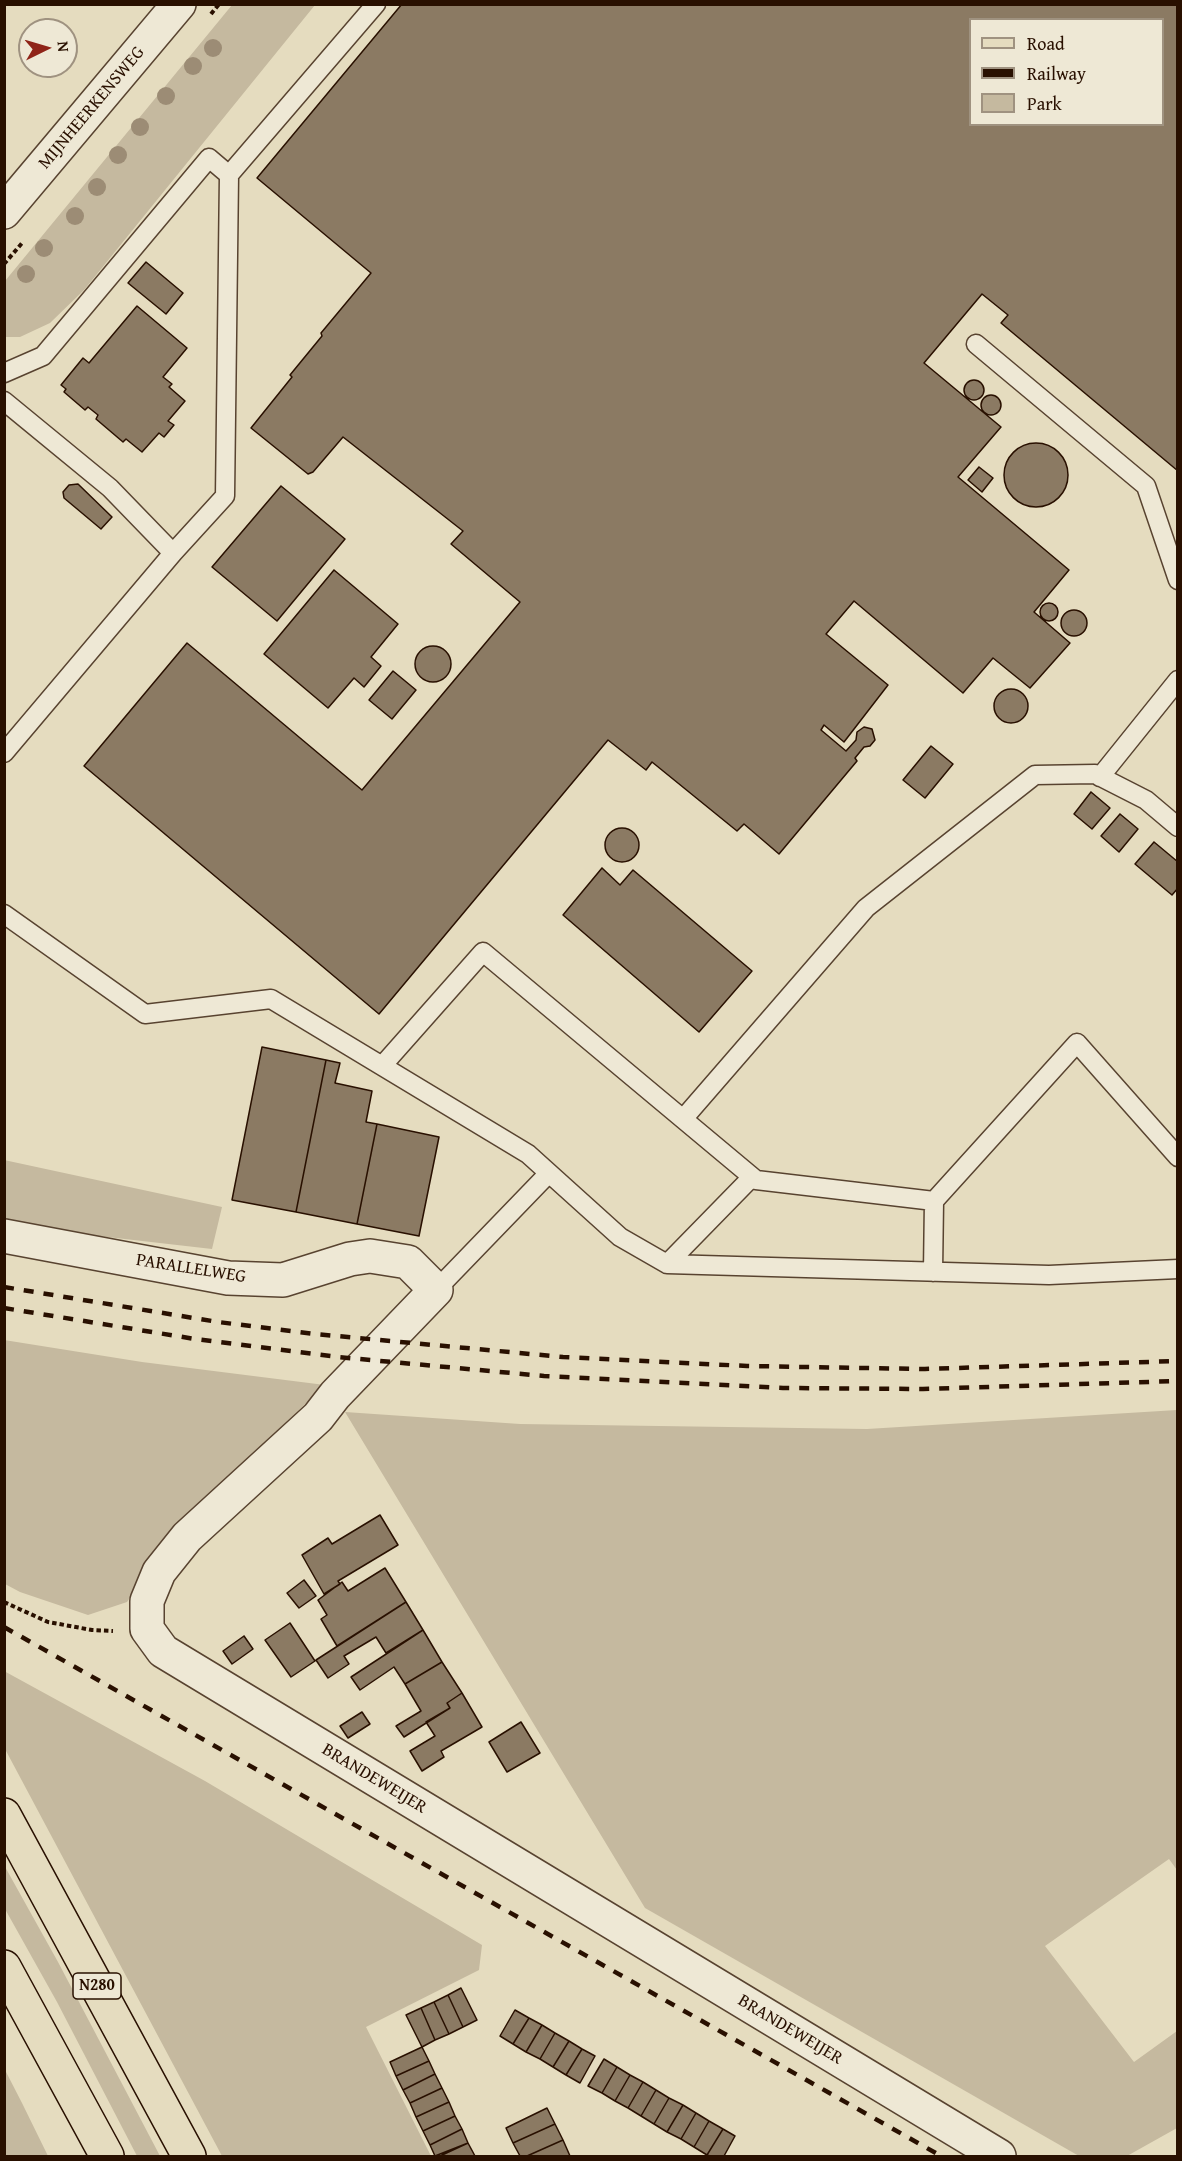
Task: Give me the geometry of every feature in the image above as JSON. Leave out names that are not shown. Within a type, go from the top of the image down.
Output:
[{"type":"main road","name":"N280","points":[[4,1815],[189,2157]]},
{"type":"main road","points":[[4,1967],[107,2157]]},
{"type":"street","name":"MIJNHEERKENSWEG","points":[[4,212],[179,4]]},
{"type":"street","name":"PARALLELWEG","points":[[4,1236],[228,1278],[283,1280],[350,1259],[391,1257],[408,1262],[436,1290]]},
{"type":"street","points":[[147,1629],[147,1601],[159,1572],[187,1537],[318,1417],[335,1395],[436,1290]]},
{"type":"street","name":"BRANDEWEIJER","points":[[147,1629],[163,1651],[999,2157]]},
{"type":"lane","points":[[4,753],[172,553],[225,496],[229,175],[376,4]]},
{"type":"lane","points":[[4,373],[43,356],[209,158],[229,175]]},
{"type":"lane","points":[[976,344],[1146,486],[1178,580]]},
{"type":"lane","points":[[4,402],[110,488],[172,553]]},
{"type":"lane","points":[[1100,777],[1178,680]]},
{"type":"lane","points":[[683,1119],[866,908],[1035,775],[1095,774],[1146,800],[1178,827]]},
{"type":"lane","points":[[4,914],[145,1014],[271,999],[528,1154],[620,1237],[667,1264],[1049,1275],[1178,1269]]},
{"type":"lane","points":[[382,1066],[483,952],[756,1180],[934,1201]]},
{"type":"lane","points":[[933,1272],[934,1201],[1077,1043],[1178,1157]]},
{"type":"lane","points":[[436,1290],[549,1173]]},
{"type":"lane","points":[[667,1264],[752,1177]]},
{"type":"path","points":[[4,1602],[48,1622],[110,1632],[147,1629]]},
{"type":"green space","points":[[232,5],[315,5],[84,290],[50,323],[20,337],[5,337],[5,281]]},
{"type":"green space","points":[[4,1160],[222,1207],[212,1249],[90,1235],[5,1221]]},
{"type":"green space","points":[[4,1340],[142,1362],[325,1385],[182,1521],[127,1602],[88,1615],[20,1592],[5,1584]]},
{"type":"green space","points":[[1177,1410],[1177,1870],[1169,1859],[1045,1946],[1134,2062],[1177,2031],[1177,2128],[1127,2156],[1079,2156],[645,1908],[345,1412],[520,1424],[867,1429]]},
{"type":"green space","points":[[4,1671],[205,1781],[482,1945],[479,1970],[366,2027],[431,2156],[222,2156],[5,1749]]},
{"type":"green space","points":[[4,1865],[160,2156],[137,2156],[57,2002],[5,1909]]},
{"type":"green space","points":[[4,2068],[22,2103],[48,2156],[5,2156]]},
{"type":"building","points":[[402,4],[1178,4],[1178,471],[1001,323],[1008,315],[982,294],[924,363],[1001,427],[958,477],[1069,570],[1034,612],[1070,643],[1030,688],[993,658],[963,693],[854,601],[826,634],[888,685],[844,742],[824,725],[821,730],[846,751],[856,740],[857,732],[864,727],[872,729],[875,740],[870,746],[864,747],[855,758],[857,761],[779,854],[744,824],[737,831],[652,762],[646,770],[608,740],[379,1014],[84,766],[187,643],[362,790],[520,602],[451,544],[463,531],[343,437],[313,472],[308,474],[251,428],[292,377],[290,375],[322,336],[321,333],[371,273],[257,178]]},
{"type":"building","points":[[146,262],[183,293],[166,314],[128,283]]},
{"type":"building","points":[[137,306],[187,348],[163,377],[172,384],[169,387],[185,401],[168,421],[174,425],[164,437],[159,433],[142,452],[126,439],[123,442],[96,419],[98,415],[88,407],[85,410],[64,392],[66,389],[61,385],[83,358],[89,363]]},
{"type":"building","points":[[974,380],[981,383],[984,390],[981,397],[974,400],[967,397],[964,390],[967,383]]},
{"type":"building","points":[[991,395],[998,398],[1001,405],[998,412],[991,415],[984,412],[981,405],[984,398]]},
{"type":"building","points":[[1036,443],[1048,445],[1059,452],[1066,463],[1068,475],[1066,487],[1059,498],[1048,505],[1036,507],[1024,505],[1013,498],[1006,487],[1004,475],[1006,463],[1013,452],[1024,445]]},
{"type":"building","points":[[979,467],[993,478],[982,492],[968,480]]},
{"type":"building","points":[[78,484],[112,517],[101,529],[64,498],[63,492],[69,485]]},
{"type":"building","points":[[281,486],[345,539],[277,621],[212,567]]},
{"type":"building","points":[[334,570],[398,624],[371,657],[381,666],[364,687],[354,678],[328,708],[264,654]]},
{"type":"building","points":[[1049,603],[1055,606],[1058,612],[1055,618],[1049,621],[1043,618],[1040,612],[1043,606]]},
{"type":"building","points":[[1074,610],[1083,614],[1087,623],[1083,632],[1074,636],[1065,632],[1061,623],[1065,614]]},
{"type":"building","points":[[433,646],[446,651],[451,664],[446,677],[433,682],[420,677],[415,664],[420,651]]},
{"type":"building","points":[[393,671],[416,690],[392,719],[369,700]]},
{"type":"building","points":[[1011,689],[1023,694],[1028,706],[1023,718],[1011,723],[999,718],[994,706],[999,694]]},
{"type":"building","points":[[931,746],[953,764],[925,798],[903,780]]},
{"type":"building","points":[[1091,792],[1110,808],[1092,829],[1074,814]]},
{"type":"building","points":[[1120,814],[1138,829],[1119,852],[1101,836]]},
{"type":"building","points":[[622,828],[634,833],[639,845],[634,857],[622,862],[610,857],[605,845],[610,833]]},
{"type":"building","points":[[1154,842],[1178,862],[1178,888],[1172,895],[1135,864]]},
{"type":"building","points":[[602,868],[620,885],[633,870],[752,971],[699,1032],[563,915]]},
{"type":"building","points":[[262,1047],[326,1060],[296,1212],[232,1200]]},
{"type":"building","points":[[326,1060],[340,1063],[335,1083],[372,1091],[366,1122],[377,1124],[357,1224],[296,1212]]},
{"type":"building","points":[[377,1124],[439,1137],[419,1236],[357,1224]]},
{"type":"building","points":[[380,1515],[398,1545],[338,1581],[340,1584],[324,1594],[302,1555],[328,1538],[332,1544]]},
{"type":"building","points":[[385,1568],[406,1602],[337,1646],[321,1619],[327,1615],[318,1600],[342,1582],[348,1591]]},
{"type":"building","points":[[304,1580],[316,1596],[299,1608],[287,1593]]},
{"type":"building","points":[[406,1602],[423,1630],[386,1653],[376,1637],[344,1656],[349,1664],[328,1678],[316,1660]]},
{"type":"building","points":[[290,1623],[315,1661],[291,1677],[265,1640]]},
{"type":"building","points":[[423,1630],[442,1662],[405,1684],[394,1667],[360,1690],[351,1677]]},
{"type":"building","points":[[244,1636],[253,1649],[232,1664],[223,1651]]},
{"type":"building","points":[[442,1662],[462,1693],[447,1703],[450,1708],[404,1737],[396,1726],[421,1711],[405,1684]]},
{"type":"building","points":[[462,1693],[482,1727],[441,1751],[444,1757],[422,1771],[410,1751],[435,1736],[426,1722],[450,1708],[447,1703]]},
{"type":"building","points":[[362,1712],[370,1724],[348,1738],[340,1726]]},
{"type":"building","points":[[521,1722],[540,1753],[507,1772],[489,1742]]},
{"type":"building","points":[[461,1988],[477,2020],[463,2027],[448,1995]]},
{"type":"building","points":[[448,1995],[463,2027],[449,2034],[434,2002]]},
{"type":"building","points":[[434,2002],[449,2034],[435,2040],[421,2008]]},
{"type":"building","points":[[421,2008],[435,2040],[422,2047],[406,2015]]},
{"type":"building","points":[[515,2010],[529,2018],[513,2044],[500,2036]]},
{"type":"building","points":[[529,2018],[542,2025],[526,2052],[513,2044]]},
{"type":"building","points":[[542,2025],[555,2033],[540,2059],[526,2052]]},
{"type":"building","points":[[555,2033],[569,2041],[553,2067],[540,2059]]},
{"type":"building","points":[[569,2041],[582,2049],[566,2075],[553,2067]]},
{"type":"building","points":[[422,2047],[429,2061],[396,2076],[390,2062]]},
{"type":"building","points":[[582,2049],[595,2056],[580,2083],[566,2075]]},
{"type":"building","points":[[604,2059],[617,2067],[602,2093],[588,2086]]},
{"type":"building","points":[[429,2061],[435,2074],[403,2090],[396,2076]]},
{"type":"building","points":[[617,2067],[630,2075],[615,2101],[602,2093]]},
{"type":"building","points":[[435,2074],[442,2088],[410,2103],[403,2090]]},
{"type":"building","points":[[630,2075],[643,2082],[628,2108],[615,2101]]},
{"type":"building","points":[[643,2082],[656,2090],[641,2116],[628,2108]]},
{"type":"building","points":[[442,2088],[449,2102],[416,2117],[410,2103]]},
{"type":"building","points":[[656,2090],[669,2098],[654,2124],[641,2116]]},
{"type":"building","points":[[669,2098],[683,2105],[667,2132],[654,2124]]},
{"type":"building","points":[[449,2102],[455,2116],[423,2131],[416,2117]]},
{"type":"building","points":[[683,2105],[696,2113],[681,2139],[667,2132]]},
{"type":"building","points":[[547,2108],[555,2124],[513,2143],[506,2128]]},
{"type":"building","points":[[696,2113],[709,2121],[694,2147],[681,2139]]},
{"type":"building","points":[[455,2116],[462,2129],[430,2145],[423,2131]]},
{"type":"building","points":[[709,2121],[723,2129],[707,2155],[694,2147]]},
{"type":"building","points":[[555,2124],[563,2140],[527,2156],[520,2156],[513,2143]]},
{"type":"building","points":[[462,2129],[468,2143],[435,2156],[430,2145]]},
{"type":"building","points":[[723,2129],[735,2136],[724,2156],[707,2155]]},
{"type":"building","points":[[563,2140],[570,2156],[527,2156]]},
{"type":"building","points":[[468,2143],[475,2156],[440,2156]]},
{"type":"railway","points":[[4,1287],[218,1322],[315,1334],[563,1357],[747,1366],[925,1369],[1178,1361]]},
{"type":"railway","points":[[4,1308],[195,1339],[338,1357],[544,1376],[783,1388],[923,1389],[1178,1381]]},
{"type":"railway","points":[[4,1627],[941,2156]]}]
